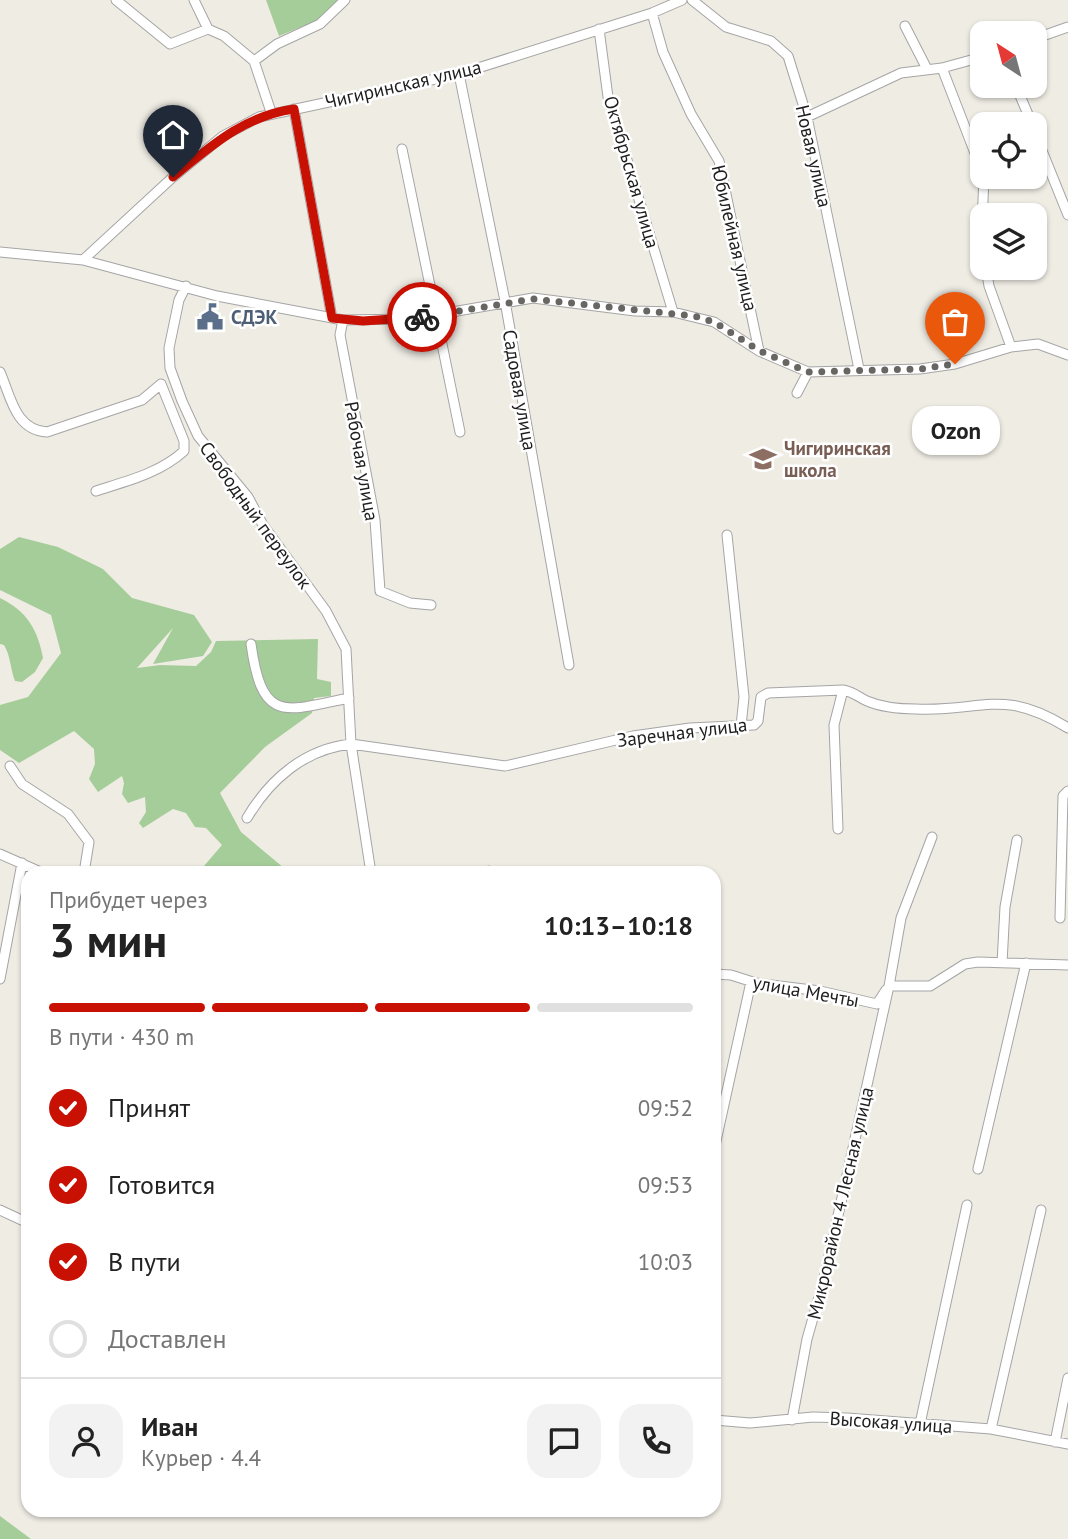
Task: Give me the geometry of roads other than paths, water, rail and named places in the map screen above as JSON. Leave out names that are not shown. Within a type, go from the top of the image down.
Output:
[{"type":"street","points":[[116,0],[170,44],[208,29]]},
{"type":"street","points":[[194,0],[208,29],[224,36],[254,61],[271,112]]},
{"type":"street","points":[[254,61],[277,44],[320,24],[345,0]]},
{"type":"street","name":"Чигиринская улица","points":[[83,260],[173,177],[223,136],[271,112],[459,74],[682,0]]},
{"type":"street","name":"Новая улица","points":[[692,0],[726,27],[765,38],[786,53],[807,117],[859,369]]},
{"type":"street","name":"Юбилейная улица","points":[[652,12],[663,52],[691,114],[719,162],[760,351]]},
{"type":"street","points":[[905,26],[927,69]]},
{"type":"street","points":[[1047,34],[1068,27]]},
{"type":"street","name":"Октябрьская улица","points":[[599,29],[608,97],[673,312]]},
{"type":"street","points":[[807,117],[901,74],[970,60]]},
{"type":"street","points":[[942,68],[970,140]]},
{"type":"street","name":"Садовая улица","points":[[459,74],[505,301],[569,665]]},
{"type":"street","points":[[294,109],[332,318]]},
{"type":"street","points":[[402,149],[438,314],[460,432]]},
{"type":"street","points":[[1047,163],[1068,215]]},
{"type":"street","points":[[0,252],[83,260],[217,296],[343,320],[411,319],[505,301],[533,299],[635,311],[673,312],[714,322],[760,351],[808,372],[920,369],[955,364],[1011,347],[1038,344],[1068,355]]},
{"type":"street","points":[[988,280],[1011,347]]},
{"type":"street","name":"Свободный переулок","points":[[186,286],[179,300],[169,348],[170,368],[181,401],[198,436],[248,498],[263,525],[306,581],[342,638],[346,649],[351,744]]},
{"type":"street","name":"Рабочая улица","points":[[343,320],[340,335],[375,520],[380,591],[410,603],[431,606]]},
{"type":"street","points":[[0,372],[22,425],[32,432],[47,432],[142,400],[161,384],[184,441],[184,450],[173,460],[150,472],[96,491]]},
{"type":"street","points":[[797,393],[808,372]]},
{"type":"street","points":[[727,535],[744,697],[741,726]]},
{"type":"street","points":[[251,644],[253,669],[263,692],[275,706],[292,710],[349,698]]},
{"type":"street","points":[[838,829],[834,725],[843,690]]},
{"type":"street","name":"Заречная улица","points":[[247,818],[261,794],[288,769],[312,754],[335,745],[351,744],[505,766],[633,736],[690,728],[754,725],[758,721],[759,702],[768,693],[843,690],[855,692],[866,701],[917,709],[988,703],[1021,705],[1068,728]]},
{"type":"street","points":[[351,744],[370,866]]},
{"type":"street","points":[[10,766],[22,784],[68,814],[89,842],[85,866]]},
{"type":"street","points":[[1060,919],[1063,796],[1068,791]]},
{"type":"street","name":"Микрорайон 4 Лесная улица","points":[[792,1420],[807,1339],[823,1283],[889,986],[901,918],[932,837]]},
{"type":"street","points":[[1002,962],[1005,907],[1017,840]]},
{"type":"street","points":[[0,854],[28,866]]},
{"type":"street","points":[[0,979],[21,868]]},
{"type":"street","points":[[889,986],[930,986],[965,964],[1002,962],[1068,965]]},
{"type":"street","points":[[978,1169],[1026,963]]},
{"type":"street","name":"улица Мечты","points":[[721,976],[820,991],[877,1004],[889,986]]},
{"type":"street","points":[[721,1118],[751,982]]},
{"type":"street","points":[[920,1424],[967,1205]]},
{"type":"street","points":[[0,1210],[21,1220]]},
{"type":"street","points":[[991,1429],[1041,1210]]},
{"type":"street","points":[[1055,1442],[1068,1378]]},
{"type":"street","name":"Высокая улица","points":[[721,1421],[750,1423],[847,1418],[991,1429],[1068,1444]]},
{"type":"place","name":"СДЭК","points":[[210,317]]},
{"type":"place","name":"Ozon","points":[[955,364]]},
{"type":"place","name":"Чигиринская школа","points":[[763,459]]}]
